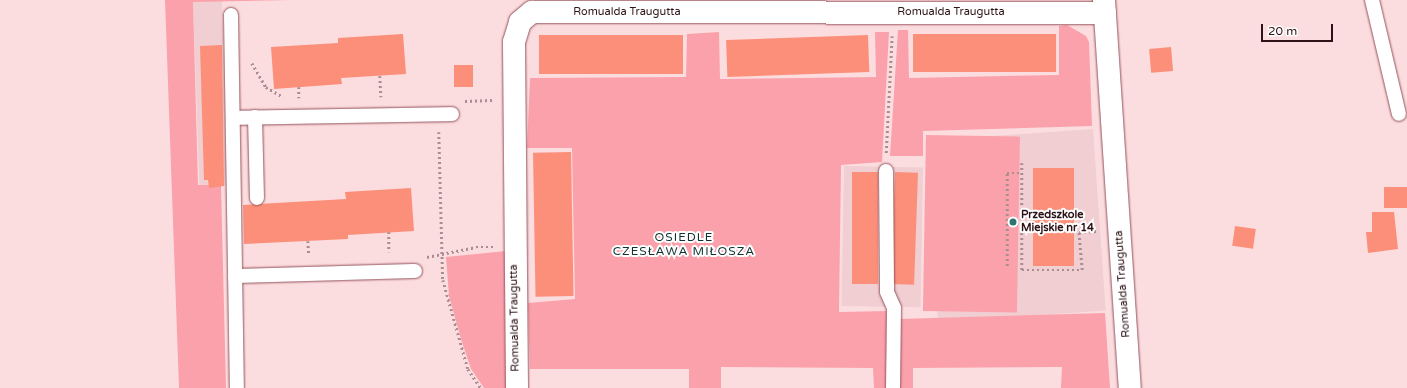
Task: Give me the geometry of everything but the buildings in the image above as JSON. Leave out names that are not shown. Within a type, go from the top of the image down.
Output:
[{"type":"street","name":"Romualda Traugutta","points":[[517,388],[514,42],[520,22],[532,12],[1105,6],[1130,388]]},
{"type":"lane","points":[[1372,0],[1399,114]]},
{"type":"lane","points":[[231,15],[237,388]]},
{"type":"lane","points":[[233,118],[452,114]]},
{"type":"lane","points":[[254,117],[257,198]]},
{"type":"lane","points":[[886,171],[887,292],[894,308],[893,388]]},
{"type":"lane","points":[[235,276],[416,271]]},
{"type":"path","points":[[886,171],[892,31]]},
{"type":"path","points":[[231,48],[245,51],[266,87],[273,94],[288,98]]},
{"type":"path","points":[[380,76],[381,104]]},
{"type":"path","points":[[294,99],[300,99]]},
{"type":"path","points":[[437,114],[441,148],[440,230],[443,280],[468,369],[481,388]]},
{"type":"path","points":[[1022,162],[1022,270],[1082,270],[1079,232],[1105,231]]},
{"type":"path","points":[[1008,266],[1007,173],[1022,173]]},
{"type":"path","points":[[389,232],[390,261]]},
{"type":"path","points":[[308,241],[309,256]]},
{"type":"path","points":[[476,247],[495,247]]},
{"type":"shaded area","points":[[165,0],[292,0],[193,2],[198,185],[221,185],[226,388],[179,388]]},
{"type":"shaded area","points":[[222,1],[228,185],[199,186],[193,2]]},
{"type":"shaded area","points":[[1067,25],[1086,36],[1089,42],[1092,126],[923,131],[923,156],[890,156],[898,30],[908,30],[909,78],[1059,75],[1059,26]]},
{"type":"shaded area","points":[[719,32],[720,79],[876,77],[875,32],[889,32],[882,162],[841,165],[839,312],[888,311],[886,388],[874,388],[873,368],[721,367],[721,388],[689,388],[689,369],[530,369],[528,303],[575,299],[572,148],[527,148],[530,78],[686,77],[687,34]]},
{"type":"shaded area","name":"Przedszkole Miejskie nr 14","points":[[1093,129],[1106,311],[938,322],[925,141]]},
{"type":"shaded area","points":[[926,135],[1020,137],[1017,313],[923,311]]},
{"type":"shaded area","points":[[844,166],[923,167],[921,307],[842,306]]},
{"type":"shaded area","points":[[506,251],[509,388],[484,388],[471,369],[461,339],[449,296],[446,257]]},
{"type":"shaded area","points":[[1105,313],[1110,388],[1061,388],[1062,367],[913,368],[913,388],[898,388],[900,319]]},
{"type":"place","name":"Przedszkole Miejskie nr 14","points":[[1013,222]]},
{"type":"district","name":"OSIEDLE CZESŁAWA MIŁOSZA","points":[[684,245]]}]
